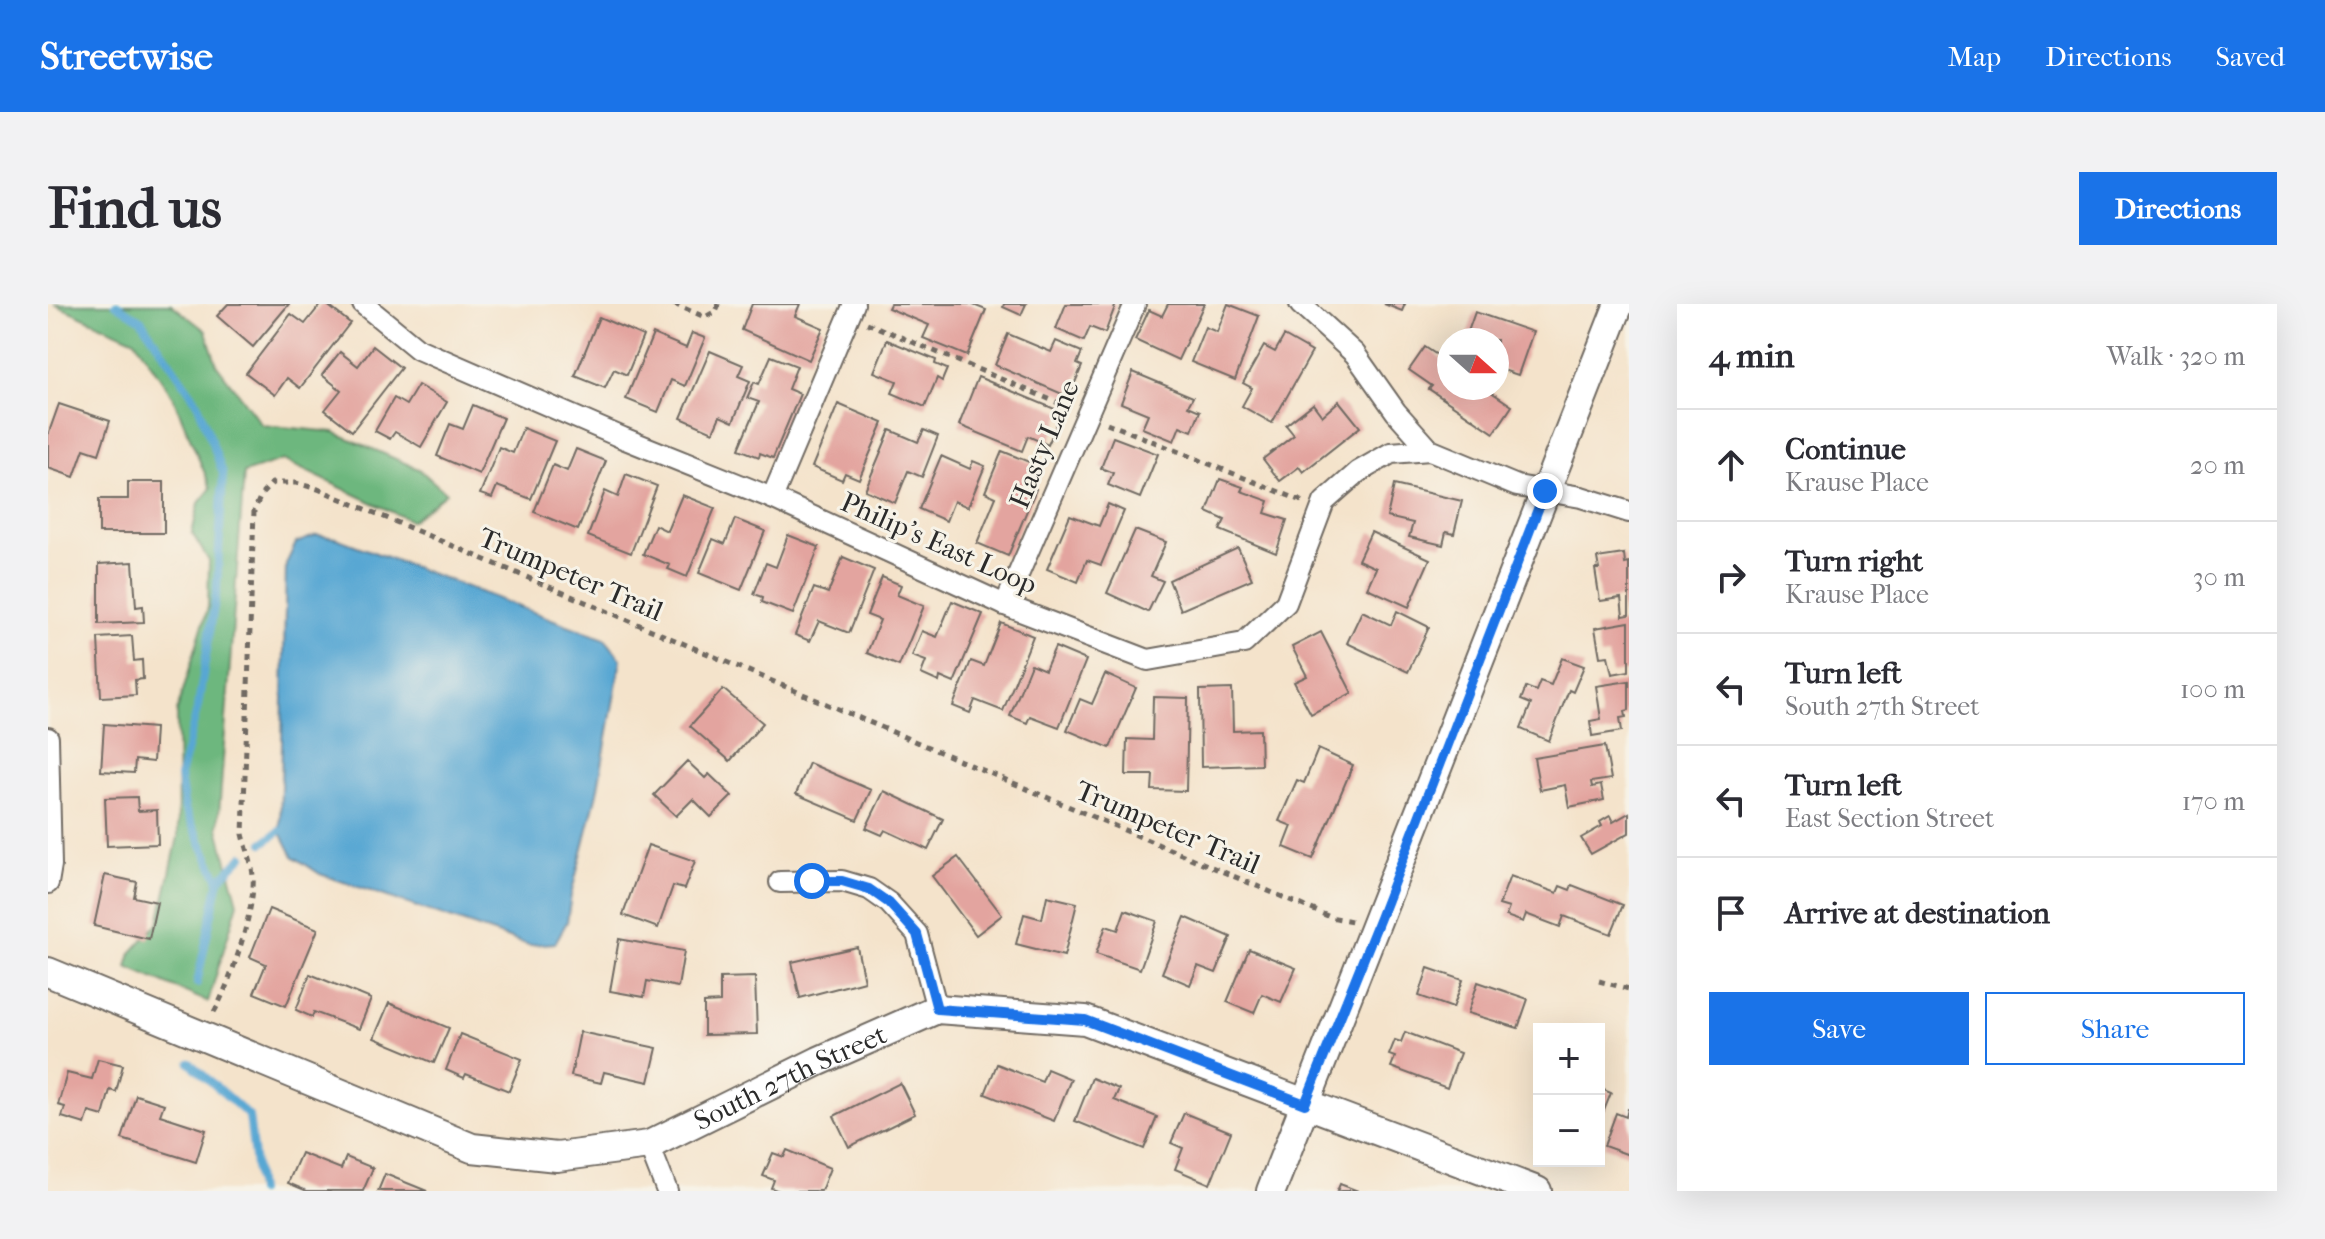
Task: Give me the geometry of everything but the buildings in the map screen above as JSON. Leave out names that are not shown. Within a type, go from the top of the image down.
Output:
[{"type":"street","name":"Philip's East Loop","points":[[363,304],[418,349],[623,438],[772,498],[1005,605],[1148,660],[1244,643],[1286,603],[1324,502],[1358,472],[1391,453],[1430,450]]},
{"type":"street","points":[[772,498],[854,304]]},
{"type":"street","name":"Hasty Lane","points":[[1005,605],[1135,304]]},
{"type":"street","points":[[1300,304],[1355,354],[1396,412],[1430,450],[1517,486],[1589,499],[1629,512]]},
{"type":"street","points":[[1271,1191],[1619,304]]},
{"type":"street","points":[[48,738],[51,865],[48,883]]},
{"type":"street","points":[[780,882],[842,881],[869,889],[889,903],[917,934],[937,1009]]},
{"type":"street","name":"South 27th Street","points":[[48,972],[472,1148],[557,1157],[649,1145],[819,1061],[937,1009],[1085,1020],[1537,1191]]},
{"type":"street","points":[[649,1145],[667,1191]]},
{"type":"path","points":[[674,304],[705,317],[716,311],[719,304]]},
{"type":"path","name":"Trumpeter Trail","points":[[214,1012],[222,998],[246,925],[253,878],[243,834],[254,511],[261,495],[272,483],[296,483],[318,489],[1330,917],[1353,920]]},
{"type":"path","points":[[1599,981],[1629,989]]},
{"type":"green space","points":[[54,304],[171,304],[206,331],[217,365],[262,425],[334,432],[419,469],[446,493],[411,521],[283,460],[244,473],[218,828],[238,903],[208,1002],[127,967],[131,953],[159,922],[178,837],[177,711],[208,607],[209,561],[192,533],[199,503],[211,488],[173,397],[135,340]]},
{"type":"water","points":[[317,535],[336,538],[605,639],[621,659],[597,793],[567,922],[555,943],[529,945],[320,874],[293,856],[280,831],[286,564],[296,543]]},
{"type":"waterway","points":[[116,304],[141,320],[197,402],[223,473],[217,588],[198,706],[180,776],[185,810],[219,880],[197,983]]},
{"type":"waterway","points":[[263,843],[280,831]]},
{"type":"waterway","points":[[219,880],[243,856]]},
{"type":"waterway","points":[[190,1063],[249,1116],[258,1191]]},
{"type":"route","points":[[812,881],[842,881],[869,889],[889,903],[917,934],[937,1009],[1085,1020],[1305,1104],[1545,491]]}]
